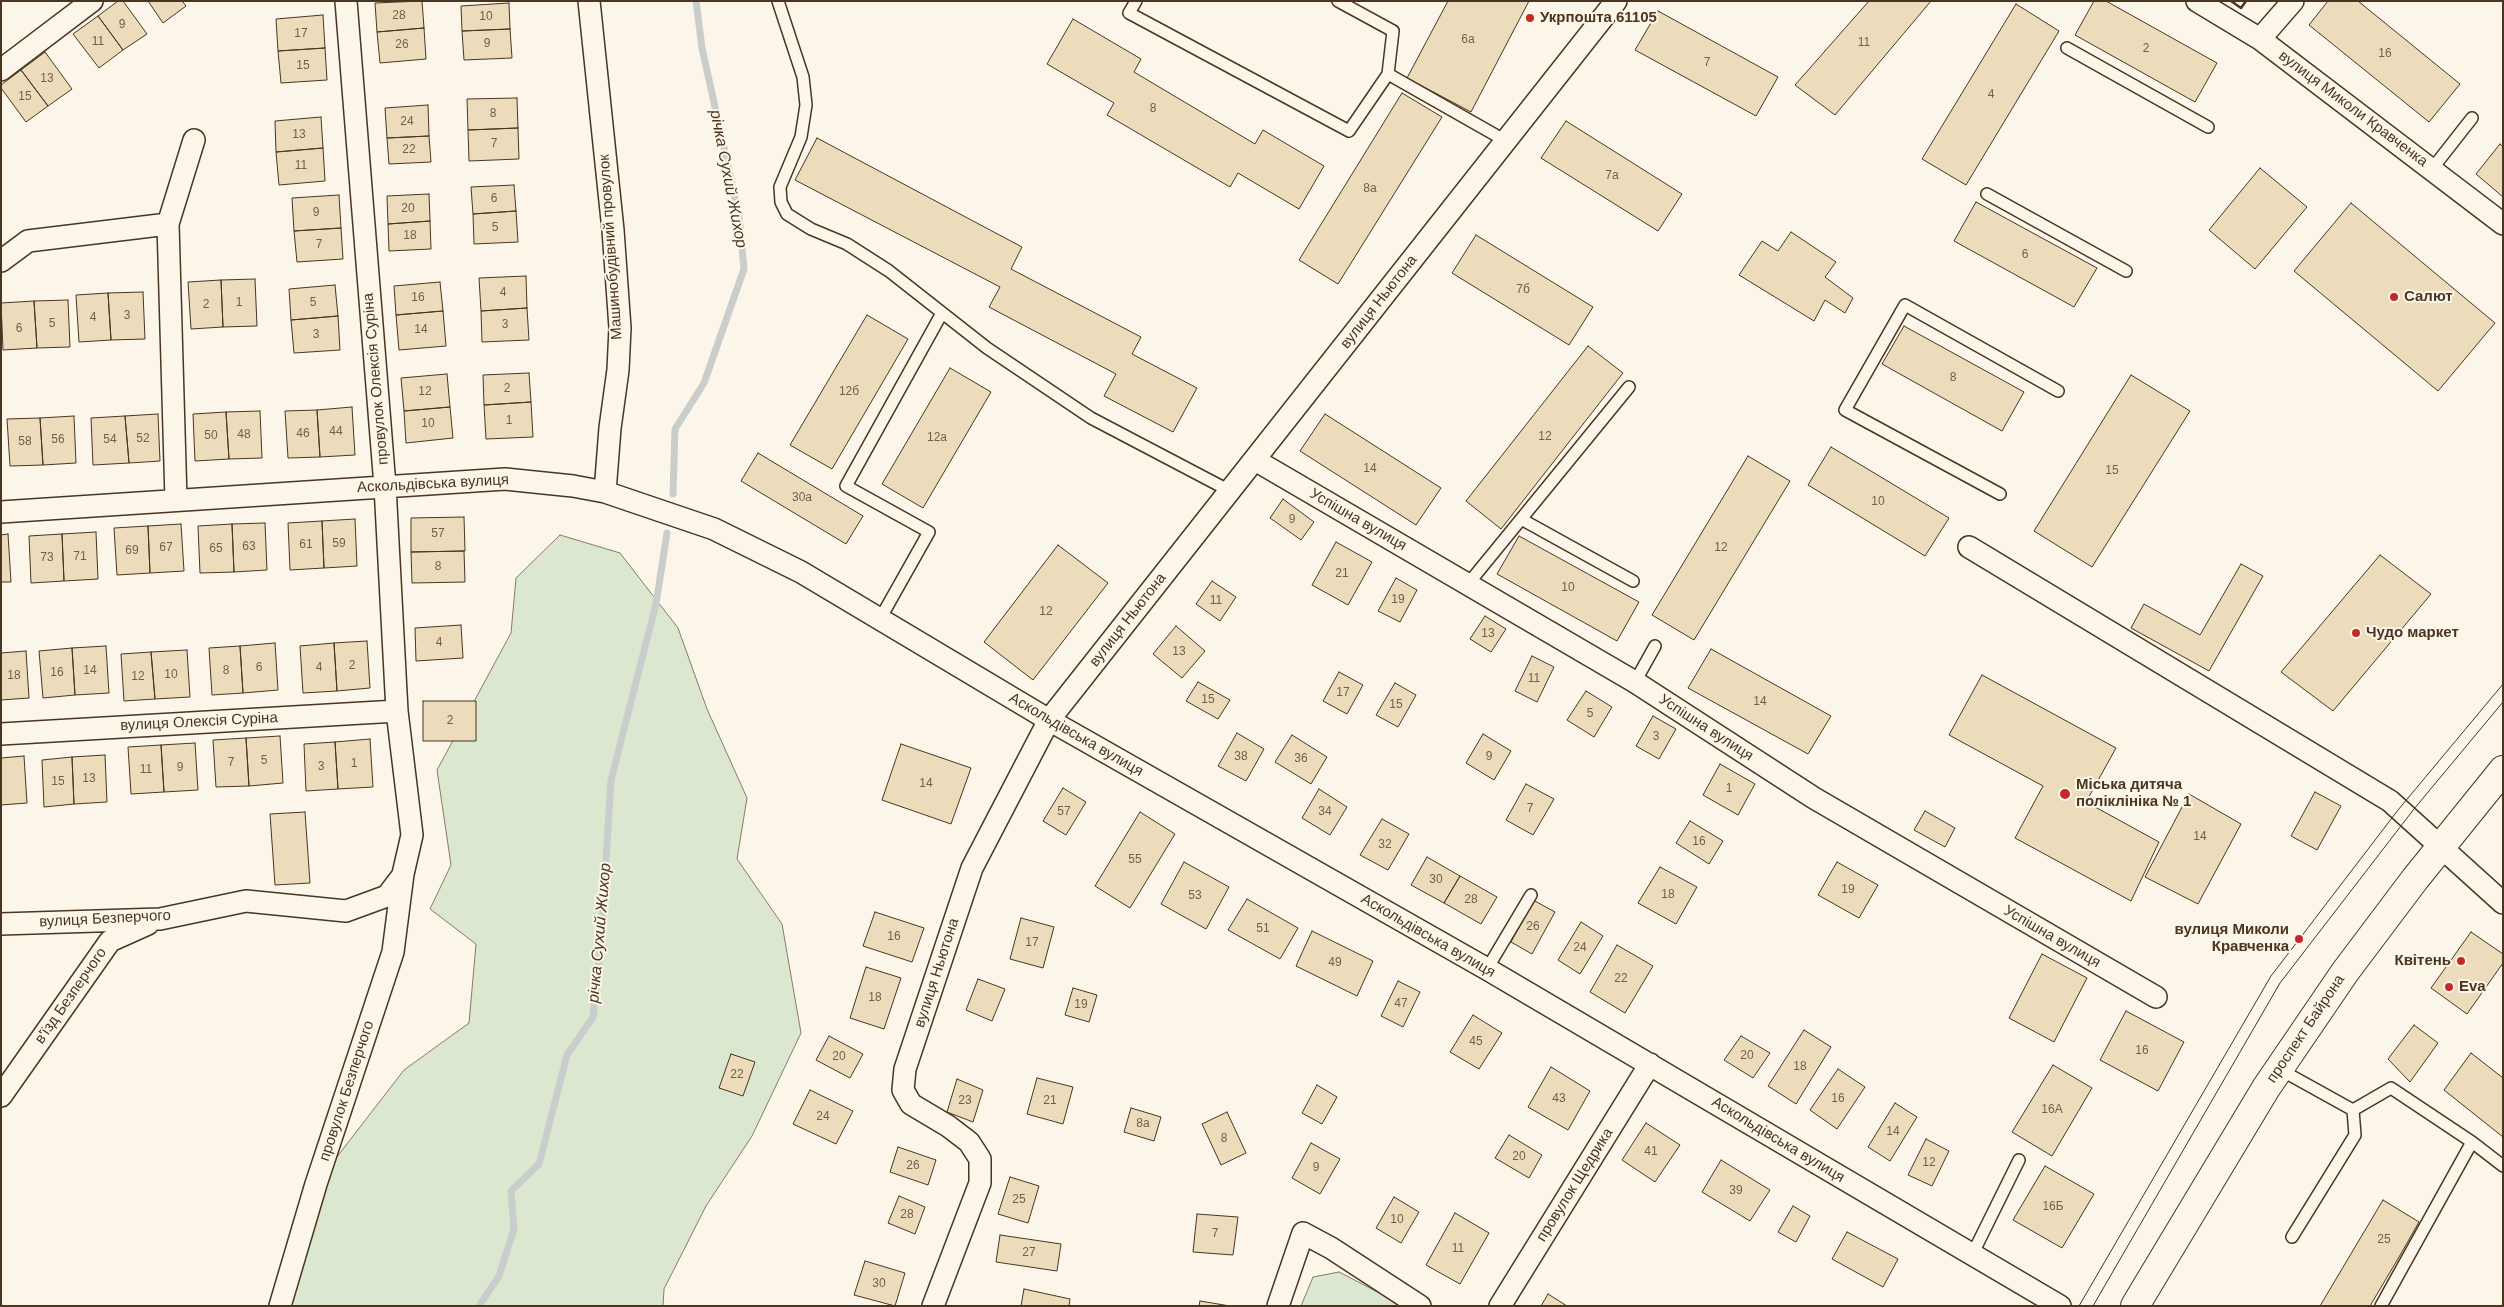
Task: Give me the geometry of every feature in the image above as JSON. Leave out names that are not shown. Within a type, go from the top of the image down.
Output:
[{"type":"main road","name":"проспект Байрона","points":[[2135,1306],[2280,1069],[2345,972],[2440,848],[2503,770]]},
{"type":"street","points":[[1,70],[92,1]]},
{"type":"street","name":"провулок Олексія Суріна","points":[[346,1],[385,486],[397,711],[412,835],[403,874]]},
{"type":"street","name":"Машинобудівний провулок","points":[[589,1],[613,230],[620,328],[618,370],[610,428],[606,492]]},
{"type":"street","name":"вулиця Ньютона","points":[[933,1306],[980,1183],[980,1159],[968,1142],[948,1126],[911,1104],[903,1090],[905,1069],[972,868],[1050,720],[1616,1]]},
{"type":"street","name":"вулиця Миколи Кравченка","points":[[2197,1],[2260,39],[2503,224]]},
{"type":"street","points":[[2260,39],[2293,1]]},
{"type":"street","points":[[176,500],[168,224],[194,140]]},
{"type":"street","points":[[1,261],[28,241],[168,224]]},
{"type":"street","name":"Успішна вулиця","points":[[1255,460],[1636,682],[1814,798],[2156,997]]},
{"type":"street","name":"Аскольдівська вулиця","points":[[1,512],[505,479],[573,486],[606,492],[714,528],[801,572],[1050,720],[1650,1064],[2060,1306]]},
{"type":"street","points":[[1969,547],[2390,802],[2475,880],[2503,903]]},
{"type":"street","name":"вулиця Олексія Суріна","points":[[1,734],[397,711]]},
{"type":"street","name":"вулиця Безперчого","points":[[1,924],[160,919],[246,902],[346,911],[387,896],[403,874]]},
{"type":"street","name":"провулок Безперчого","points":[[280,1306],[316,1184],[393,952],[403,874]]},
{"type":"street","name":"в'їзд Безперчого","points":[[1,1096],[110,941],[160,919]]},
{"type":"street","name":"провулок Щедрика","points":[[1500,1306],[1650,1064]]},
{"type":"street","points":[[1278,1306],[1303,1233],[1331,1248],[1420,1306]]},
{"type":"lane","points":[[778,1],[803,77],[806,105],[801,137],[780,187],[781,202],[787,214],[811,228],[847,244],[889,271],[987,348],[1091,418],[1230,491]]},
{"type":"lane","points":[[1136,1],[1129,13],[1349,131],[1388,74],[1393,32],[1338,1]]},
{"type":"lane","points":[[2067,48],[2208,127]]},
{"type":"lane","points":[[1388,74],[1506,141]]},
{"type":"lane","points":[[2432,169],[2472,118]]},
{"type":"lane","points":[[1987,194],[2126,271]]},
{"type":"lane","points":[[2000,494],[1845,410],[1905,305],[2058,391]]},
{"type":"lane","points":[[880,619],[929,532],[846,486],[942,313]]},
{"type":"lane","points":[[1468,584],[1629,387]]},
{"type":"lane","points":[[1521,520],[1633,581]]},
{"type":"lane","points":[[1636,682],[1655,646]]},
{"type":"lane","points":[[1487,969],[1531,895]]},
{"type":"lane","points":[[2280,1069],[2353,1110]]},
{"type":"lane","points":[[2353,1110],[2391,1088],[2472,1142],[2503,1166]]},
{"type":"lane","points":[[2292,1237],[2355,1135],[2353,1110]]},
{"type":"lane","points":[[2381,1306],[2472,1142]]},
{"type":"lane","points":[[1972,1254],[2019,1160]]},
{"type":"green space","points":[[560,535],[620,553],[678,628],[707,709],[747,798],[737,859],[782,924],[801,1033],[752,1136],[706,1206],[664,1289],[663,1306],[288,1306],[316,1184],[404,1070],[469,1023],[476,944],[430,909],[451,865],[437,770],[511,633],[516,578]]},
{"type":"green space","points":[[1339,1272],[1401,1306],[1301,1306],[1313,1277]]},
{"type":"building","points":[[118,1],[123,1],[147,34],[123,50],[98,16]]},
{"type":"building","points":[[148,1],[182,1],[186,6],[163,23]]},
{"type":"building","points":[[422,1],[424,28],[377,32],[375,3]]},
{"type":"building","points":[[1448,1],[1529,1],[1471,112],[1407,78]]},
{"type":"building","points":[[1869,1],[1931,1],[1835,115],[1795,85]]},
{"type":"building","points":[[2094,1],[2106,1],[2217,63],[2195,102],[2075,35]]},
{"type":"building","points":[[2328,1],[2358,1],[2460,84],[2429,122],[2309,25]]},
{"type":"building","points":[[509,3],[510,29],[462,31],[461,6]]},
{"type":"building","points":[[2016,4],[2059,31],[1966,185],[1922,159]]},
{"type":"building","points":[[1658,11],[1778,77],[1756,116],[1635,50]]},
{"type":"building","points":[[323,15],[325,48],[278,51],[276,19]]},
{"type":"building","points":[[98,16],[123,50],[99,68],[73,34]]},
{"type":"building","points":[[1073,19],[1141,59],[1134,72],[1255,144],[1263,130],[1324,166],[1299,209],[1238,173],[1230,187],[1107,115],[1114,103],[1047,64]]},
{"type":"building","points":[[424,28],[426,59],[380,63],[377,32]]},
{"type":"building","points":[[510,29],[512,58],[464,60],[462,31]]},
{"type":"building","points":[[325,48],[327,80],[281,83],[278,51]]},
{"type":"building","points":[[45,52],[72,89],[48,106],[21,70]]},
{"type":"building","points":[[21,70],[48,106],[26,122],[1,88],[1,85]]},
{"type":"building","points":[[1402,93],[1442,117],[1338,284],[1299,260]]},
{"type":"building","points":[[517,98],[518,128],[468,130],[467,99]]},
{"type":"building","points":[[428,105],[429,136],[387,138],[385,108]]},
{"type":"building","points":[[321,117],[323,148],[276,152],[275,121]]},
{"type":"building","points":[[1566,121],[1682,194],[1658,231],[1541,158]]},
{"type":"building","points":[[518,128],[519,159],[469,161],[468,130]]},
{"type":"building","points":[[429,136],[431,162],[389,164],[387,138]]},
{"type":"building","points":[[817,138],[1022,247],[1011,269],[1141,337],[1132,354],[1197,388],[1173,432],[1104,396],[1116,374],[989,307],[1000,287],[795,180]]},
{"type":"building","points":[[2500,144],[2503,147],[2503,197],[2476,174]]},
{"type":"building","points":[[323,148],[325,181],[279,185],[276,152]]},
{"type":"building","points":[[2260,168],[2307,207],[2255,269],[2209,230]]},
{"type":"building","points":[[514,185],[516,211],[473,214],[471,187]]},
{"type":"building","points":[[429,194],[430,221],[388,224],[387,196]]},
{"type":"building","points":[[339,195],[341,228],[294,231],[292,198]]},
{"type":"building","points":[[1976,202],[2097,268],[2074,307],[1954,241]]},
{"type":"building","name":"Салют","points":[[2351,203],[2495,323],[2438,391],[2294,271]]},
{"type":"building","points":[[516,211],[518,242],[474,244],[473,214]]},
{"type":"building","points":[[430,221],[431,249],[389,251],[388,224]]},
{"type":"building","points":[[341,228],[343,259],[297,262],[294,231]]},
{"type":"building","points":[[1791,232],[1836,262],[1825,277],[1853,298],[1845,313],[1825,300],[1814,321],[1739,275],[1762,241],[1778,251]]},
{"type":"building","points":[[1476,235],[1593,307],[1569,345],[1452,273]]},
{"type":"building","points":[[526,276],[527,308],[481,311],[479,278]]},
{"type":"building","points":[[255,279],[257,326],[223,327],[221,280]]},
{"type":"building","points":[[221,280],[223,327],[191,329],[188,282]]},
{"type":"building","points":[[440,282],[443,311],[396,315],[394,286]]},
{"type":"building","points":[[335,285],[338,316],[291,320],[289,289]]},
{"type":"building","points":[[143,292],[145,339],[111,340],[108,293]]},
{"type":"building","points":[[108,293],[111,340],[79,342],[76,295]]},
{"type":"building","points":[[68,300],[70,347],[37,348],[34,301]]},
{"type":"building","points":[[34,301],[37,348],[3,350],[1,303]]},
{"type":"building","points":[[527,308],[529,340],[482,342],[481,311]]},
{"type":"building","points":[[443,311],[446,346],[399,350],[396,315]]},
{"type":"building","points":[[867,315],[908,339],[832,469],[790,445]]},
{"type":"building","points":[[338,316],[340,350],[294,353],[291,320]]},
{"type":"building","points":[[1904,326],[2024,392],[2002,431],[1882,364]]},
{"type":"building","points":[[1588,346],[1623,373],[1501,529],[1466,501]]},
{"type":"building","points":[[950,368],[991,392],[923,508],[882,484]]},
{"type":"building","points":[[529,373],[531,402],[484,405],[483,375]]},
{"type":"building","points":[[447,374],[450,407],[404,411],[401,378]]},
{"type":"building","points":[[2131,375],[2190,411],[2092,567],[2034,531]]},
{"type":"building","points":[[531,402],[533,437],[486,439],[484,405]]},
{"type":"building","points":[[352,407],[355,455],[320,457],[317,410]]},
{"type":"building","points":[[450,407],[453,438],[406,443],[404,411]]},
{"type":"building","points":[[317,410],[320,457],[288,458],[285,411]]},
{"type":"building","points":[[260,411],[262,458],[229,459],[226,412]]},
{"type":"building","points":[[226,412],[229,459],[195,461],[193,414]]},
{"type":"building","points":[[158,414],[160,461],[129,463],[125,416]]},
{"type":"building","points":[[1325,414],[1441,488],[1416,525],[1300,451]]},
{"type":"building","points":[[74,416],[76,463],[43,465],[40,418]]},
{"type":"building","points":[[125,416],[129,463],[93,465],[91,418]]},
{"type":"building","points":[[40,418],[43,465],[10,466],[7,419]]},
{"type":"building","points":[[1831,447],[1949,518],[1925,556],[1808,485]]},
{"type":"building","points":[[758,453],[863,516],[846,544],[741,481]]},
{"type":"building","points":[[1748,456],[1790,481],[1694,640],[1652,615]]},
{"type":"building","points":[[1283,499],[1314,522],[1301,540],[1270,518]]},
{"type":"building","points":[[464,517],[465,551],[411,552],[411,518]]},
{"type":"building","points":[[355,519],[357,566],[324,568],[322,521]]},
{"type":"building","points":[[322,521],[324,568],[290,570],[288,523]]},
{"type":"building","points":[[265,523],[267,570],[234,572],[232,524]]},
{"type":"building","points":[[181,524],[184,571],[150,573],[148,526]]},
{"type":"building","points":[[232,524],[234,572],[200,573],[198,526]]},
{"type":"building","points":[[148,526],[150,573],[117,575],[114,528]]},
{"type":"building","points":[[96,532],[98,579],[64,581],[62,534]]},
{"type":"building","points":[[8,534],[11,582],[1,582],[1,535]]},
{"type":"building","points":[[62,534],[64,581],[31,583],[29,536]]},
{"type":"building","points":[[1519,536],[1639,602],[1617,641],[1497,574]]},
{"type":"building","points":[[1336,542],[1372,562],[1348,605],[1312,585]]},
{"type":"building","points":[[1058,545],[1108,583],[1033,680],[984,642]]},
{"type":"building","points":[[464,551],[465,582],[412,583],[411,552]]},
{"type":"building","name":"Чудо маркет","points":[[2380,555],[2431,594],[2333,711],[2281,672]]},
{"type":"building","points":[[2241,564],[2263,576],[2209,671],[2131,628],[2144,604],[2200,635]]},
{"type":"building","points":[[1396,578],[1417,590],[1400,622],[1378,611]]},
{"type":"building","points":[[1212,581],[1236,597],[1220,621],[1196,604]]},
{"type":"building","points":[[1485,616],[1506,629],[1491,652],[1470,639]]},
{"type":"building","points":[[461,625],[463,658],[416,661],[415,628]]},
{"type":"building","points":[[1176,626],[1205,651],[1182,678],[1153,654]]},
{"type":"building","points":[[367,641],[370,688],[337,691],[334,643]]},
{"type":"building","points":[[275,643],[278,690],[243,693],[240,646]]},
{"type":"building","points":[[334,643],[337,691],[303,693],[300,646]]},
{"type":"building","points":[[106,646],[109,693],[75,695],[72,648]]},
{"type":"building","points":[[240,646],[243,693],[212,695],[209,648]]},
{"type":"building","points":[[72,648],[75,695],[43,698],[39,651]]},
{"type":"building","points":[[1711,649],[1831,716],[1808,754],[1688,688]]},
{"type":"building","points":[[187,650],[190,697],[155,699],[151,652]]},
{"type":"building","points":[[26,651],[29,698],[1,700],[1,653]]},
{"type":"building","points":[[151,652],[155,699],[124,701],[121,654]]},
{"type":"building","points":[[1532,656],[1554,667],[1537,702],[1515,691]]},
{"type":"building","points":[[1339,672],[1363,685],[1347,714],[1323,701]]},
{"type":"building","name":"Міська дитяча поліклініка № 1","points":[[1982,675],[2116,748],[2086,802],[2159,842],[2131,901],[2015,838],[2043,786],[1949,735]]},
{"type":"building","points":[[1198,682],[1230,700],[1218,719],[1186,701]]},
{"type":"building","points":[[1395,683],[1416,695],[1398,727],[1376,715]]},
{"type":"building","points":[[1586,691],[1612,707],[1594,737],[1567,720]]},
{"type":"building","points":[[423,701],[476,701],[476,741],[423,741]]},
{"type":"building","points":[[1653,716],[1676,729],[1659,759],[1636,746]]},
{"type":"building","points":[[1237,733],[1264,749],[1246,781],[1218,766]]},
{"type":"building","points":[[1483,734],[1511,751],[1494,780],[1466,763]]},
{"type":"building","points":[[1292,735],[1327,757],[1311,784],[1275,762]]},
{"type":"building","points":[[280,736],[283,783],[249,786],[246,738]]},
{"type":"building","points":[[246,738],[249,786],[216,787],[213,740]]},
{"type":"building","points":[[370,739],[373,787],[338,789],[335,742]]},
{"type":"building","points":[[335,742],[338,789],[306,791],[304,744]]},
{"type":"building","points":[[195,743],[198,790],[164,792],[161,745]]},
{"type":"building","points":[[901,744],[971,768],[951,824],[882,800]]},
{"type":"building","points":[[161,745],[164,792],[131,794],[128,747]]},
{"type":"building","points":[[105,755],[107,802],[74,804],[72,757]]},
{"type":"building","points":[[24,756],[27,803],[1,805],[1,758]]},
{"type":"building","points":[[72,757],[74,804],[44,807],[42,760]]},
{"type":"building","points":[[1720,764],[1755,784],[1738,815],[1703,795]]},
{"type":"building","points":[[1526,784],[1554,799],[1533,835],[1506,820]]},
{"type":"building","points":[[1063,788],[1086,802],[1066,835],[1043,821]]},
{"type":"building","points":[[1319,789],[1347,807],[1330,835],[1302,818]]},
{"type":"building","points":[[2315,792],[2341,806],[2317,850],[2291,836]]},
{"type":"building","points":[[2189,794],[2241,824],[2198,904],[2145,877]]},
{"type":"building","points":[[1925,811],[1955,828],[1945,847],[1914,830]]},
{"type":"building","points":[[305,812],[310,883],[275,885],[270,814]]},
{"type":"building","points":[[1140,812],[1175,834],[1130,908],[1095,886]]},
{"type":"building","points":[[1382,819],[1409,834],[1388,870],[1360,855]]},
{"type":"building","points":[[1690,821],[1723,841],[1709,864],[1676,843]]},
{"type":"building","points":[[1427,857],[1460,876],[1444,903],[1411,885]]},
{"type":"building","points":[[1184,862],[1229,887],[1206,929],[1161,904]]},
{"type":"building","points":[[1837,862],[1878,885],[1859,918],[1818,895]]},
{"type":"building","points":[[1660,867],[1697,887],[1676,924],[1638,903]]},
{"type":"building","points":[[1460,876],[1497,897],[1481,924],[1444,903]]},
{"type":"building","points":[[1247,899],[1298,928],[1280,959],[1228,930]]},
{"type":"building","points":[[1533,900],[1555,912],[1532,954],[1511,942]]},
{"type":"building","points":[[875,912],[924,928],[912,962],[863,946]]},
{"type":"building","points":[[1021,918],[1054,927],[1043,968],[1010,959]]},
{"type":"building","points":[[1581,922],[1603,936],[1580,974],[1558,960]]},
{"type":"building","points":[[1312,931],[1373,961],[1357,996],[1296,966]]},
{"type":"building","points":[[2471,932],[2503,954],[2503,963],[2467,1014],[2431,988]]},
{"type":"building","points":[[1617,945],[1653,966],[1625,1013],[1590,992]]},
{"type":"building","points":[[2042,954],[2087,978],[2054,1042],[2009,1018]]},
{"type":"building","points":[[866,967],[901,978],[884,1029],[850,1018]]},
{"type":"building","points":[[978,979],[1005,989],[992,1021],[966,1010]]},
{"type":"building","points":[[1398,981],[1420,992],[1403,1027],[1381,1016]]},
{"type":"building","points":[[1073,988],[1097,995],[1089,1022],[1065,1015]]},
{"type":"building","points":[[2126,1011],[2184,1042],[2158,1091],[2100,1060]]},
{"type":"building","points":[[1473,1015],[1502,1033],[1479,1069],[1450,1052]]},
{"type":"building","points":[[2414,1025],[2438,1043],[2410,1082],[2388,1059]]},
{"type":"building","points":[[1804,1030],[1831,1047],[1796,1104],[1768,1086]]},
{"type":"building","points":[[829,1036],[863,1054],[850,1078],[816,1060]]},
{"type":"building","points":[[1741,1036],[1770,1053],[1753,1078],[1724,1060]]},
{"type":"building","points":[[2471,1053],[2503,1078],[2503,1137],[2444,1090]]},
{"type":"building","points":[[731,1054],[755,1062],[743,1096],[719,1088]]},
{"type":"building","points":[[2053,1065],[2092,1088],[2052,1156],[2012,1132]]},
{"type":"building","points":[[1551,1067],[1590,1091],[1568,1130],[1528,1107]]},
{"type":"building","points":[[1838,1069],[1865,1087],[1837,1129],[1810,1110]]},
{"type":"building","points":[[1037,1078],[1073,1087],[1063,1124],[1027,1114]]},
{"type":"building","points":[[957,1079],[983,1090],[973,1122],[947,1112]]},
{"type":"building","points":[[1317,1085],[1337,1097],[1322,1124],[1302,1113]]},
{"type":"building","points":[[810,1090],[853,1111],[836,1144],[793,1124]]},
{"type":"building","points":[[1895,1103],[1917,1117],[1890,1161],[1868,1147]]},
{"type":"building","points":[[1131,1108],[1161,1117],[1154,1141],[1124,1132]]},
{"type":"building","points":[[1227,1112],[1246,1153],[1221,1165],[1202,1124]]},
{"type":"building","points":[[1646,1123],[1680,1145],[1655,1182],[1622,1160]]},
{"type":"building","points":[[1509,1135],[1542,1155],[1529,1178],[1495,1158]]},
{"type":"building","points":[[1926,1139],[1949,1151],[1932,1186],[1908,1175]]},
{"type":"building","points":[[1311,1143],[1340,1159],[1320,1194],[1292,1178]]},
{"type":"building","points":[[898,1147],[936,1160],[928,1185],[890,1172]]},
{"type":"building","points":[[1721,1160],[1770,1190],[1750,1221],[1702,1192]]},
{"type":"building","points":[[2045,1166],[2094,1194],[2062,1248],[2013,1220]]},
{"type":"building","points":[[1010,1177],[1039,1186],[1028,1223],[998,1214]]},
{"type":"building","points":[[899,1196],[925,1207],[915,1234],[888,1223]]},
{"type":"building","points":[[1394,1197],[1419,1212],[1401,1243],[1376,1228]]},
{"type":"building","points":[[2383,1200],[2419,1222],[2370,1306],[2320,1306]]},
{"type":"building","points":[[1793,1206],[1810,1216],[1796,1242],[1778,1232]]},
{"type":"building","points":[[1455,1213],[1489,1233],[1460,1284],[1426,1265]]},
{"type":"building","points":[[1197,1214],[1238,1217],[1233,1255],[1193,1252]]},
{"type":"building","points":[[1847,1232],[1898,1259],[1883,1287],[1832,1259]]},
{"type":"building","points":[[1000,1235],[1061,1244],[1057,1271],[996,1262]]},
{"type":"building","points":[[865,1261],[905,1273],[895,1306],[854,1295]]},
{"type":"building","points":[[1024,1289],[1070,1299],[1069,1306],[1021,1306]]},
{"type":"building","points":[[1548,1294],[1567,1306],[1541,1306]]},
{"type":"building","points":[[1200,1301],[1230,1306],[1199,1306]]},
{"type":"waterway","name":"річка Сухий Жихор","points":[[673,494],[675,429],[704,383],[744,269],[739,216],[702,48],[696,1]]},
{"type":"waterway","name":"річка Сухий Жихор","points":[[479,1306],[499,1276],[514,1229],[511,1191],[539,1164],[567,1055],[593,1017],[601,941],[611,780],[656,604],[667,533]]},
{"type":"tram line","points":[[2079,1306],[2271,976],[2398,810],[2503,684]]},
{"type":"tram line","points":[[2093,1306],[2280,983],[2414,809],[2503,702]]},
{"type":"wall","points":[[2231,1],[2241,8],[2246,1]]},
{"type":"place","name":"Укрпошта 61105","points":[[1530,18]]},
{"type":"place","name":"Салют","points":[[2394,297]]},
{"type":"place","name":"Чудо маркет","points":[[2356,633]]},
{"type":"place","name":"Міська дитяча поліклініка № 1","points":[[2065,794]]},
{"type":"place","name":"вулиця Миколи Кравченка","points":[[2299,939]]},
{"type":"place","name":"Квітень","points":[[2461,961]]},
{"type":"place","name":"Eva","points":[[2449,987]]}]
